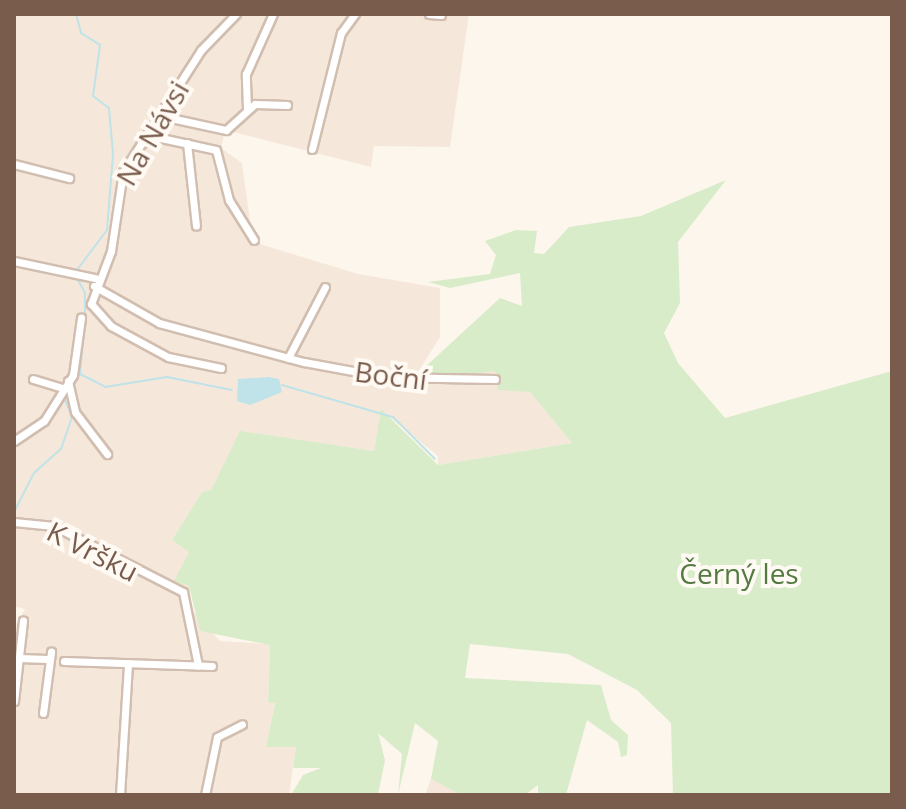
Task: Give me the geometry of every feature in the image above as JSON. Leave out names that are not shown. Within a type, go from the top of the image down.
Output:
[{"type":"street","name":"Na Návsi","points":[[221,368],[168,357],[92,312],[94,282],[111,251],[117,188],[157,115],[236,14]]},
{"type":"street","points":[[247,109],[246,74],[273,14]]},
{"type":"street","points":[[312,149],[341,33],[355,14]]},
{"type":"street","points":[[429,14],[441,15]]},
{"type":"street","points":[[157,115],[226,130],[247,109],[262,102],[287,105]]},
{"type":"street","points":[[141,143],[187,143],[216,150],[229,200],[254,240]]},
{"type":"street","points":[[187,143],[196,226]]},
{"type":"street","points":[[14,164],[69,178]]},
{"type":"street","name":"Boční","points":[[14,261],[94,282],[159,323],[288,358],[386,377],[495,379]]},
{"type":"street","points":[[288,358],[328,300],[325,287]]},
{"type":"street","points":[[14,441],[44,421],[67,386],[81,318]]},
{"type":"street","points":[[33,379],[67,386]]},
{"type":"street","points":[[67,386],[75,412],[107,454]]},
{"type":"street","name":"K Vršku","points":[[14,522],[54,526],[170,587],[189,603],[198,665]]},
{"type":"street","points":[[14,701],[23,621]]},
{"type":"street","points":[[19,658],[49,655],[43,713]]},
{"type":"street","points":[[64,661],[212,666]]},
{"type":"street","points":[[120,795],[128,663]]},
{"type":"street","points":[[205,795],[217,737],[242,724]]},
{"type":"shaded area","points":[[14,14],[469,14],[450,147],[374,146],[371,167],[233,132],[225,132],[221,148],[242,163],[253,242],[358,274],[440,288],[440,337],[418,372],[496,371],[530,392],[572,443],[438,465],[438,456],[381,410],[374,451],[240,432],[211,490],[202,492],[172,540],[189,552],[175,581],[189,586],[192,610],[220,641],[270,644],[268,701],[275,702],[266,747],[296,747],[289,795],[14,795],[14,629],[25,609],[14,606]]},
{"type":"shaded area","points":[[431,779],[464,790],[462,795],[425,795]]},
{"type":"green space","name":"Černý les","points":[[726,180],[678,242],[680,303],[664,333],[678,363],[725,418],[892,371],[892,795],[673,795],[671,723],[637,690],[568,654],[470,644],[465,678],[601,685],[611,720],[628,735],[627,755],[621,757],[618,742],[587,720],[566,795],[538,795],[538,785],[525,795],[462,795],[431,779],[438,741],[415,723],[398,795],[402,754],[378,733],[385,760],[378,795],[291,795],[303,775],[321,768],[293,768],[296,747],[266,747],[275,703],[268,702],[270,645],[200,631],[189,586],[174,581],[189,552],[172,540],[202,492],[211,490],[240,431],[374,451],[381,409],[438,465],[572,443],[530,392],[498,390],[495,371],[411,380],[500,298],[522,306],[520,273],[450,288],[428,282],[490,274],[496,255],[485,241],[516,230],[537,231],[534,253],[544,254],[569,227],[641,216]]},
{"type":"water","points":[[238,379],[279,379],[282,392],[250,405],[237,401]]},
{"type":"waterway","points":[[76,14],[81,33],[100,45],[93,96],[109,108],[113,154],[107,230],[77,270]]},
{"type":"waterway","points":[[71,388],[80,374],[85,319],[85,293],[76,276]]},
{"type":"waterway","points":[[80,374],[105,387],[167,377],[232,390]]},
{"type":"waterway","points":[[282,385],[393,417],[435,459]]},
{"type":"waterway","points":[[14,512],[34,473],[61,449],[72,417],[64,397]]}]
